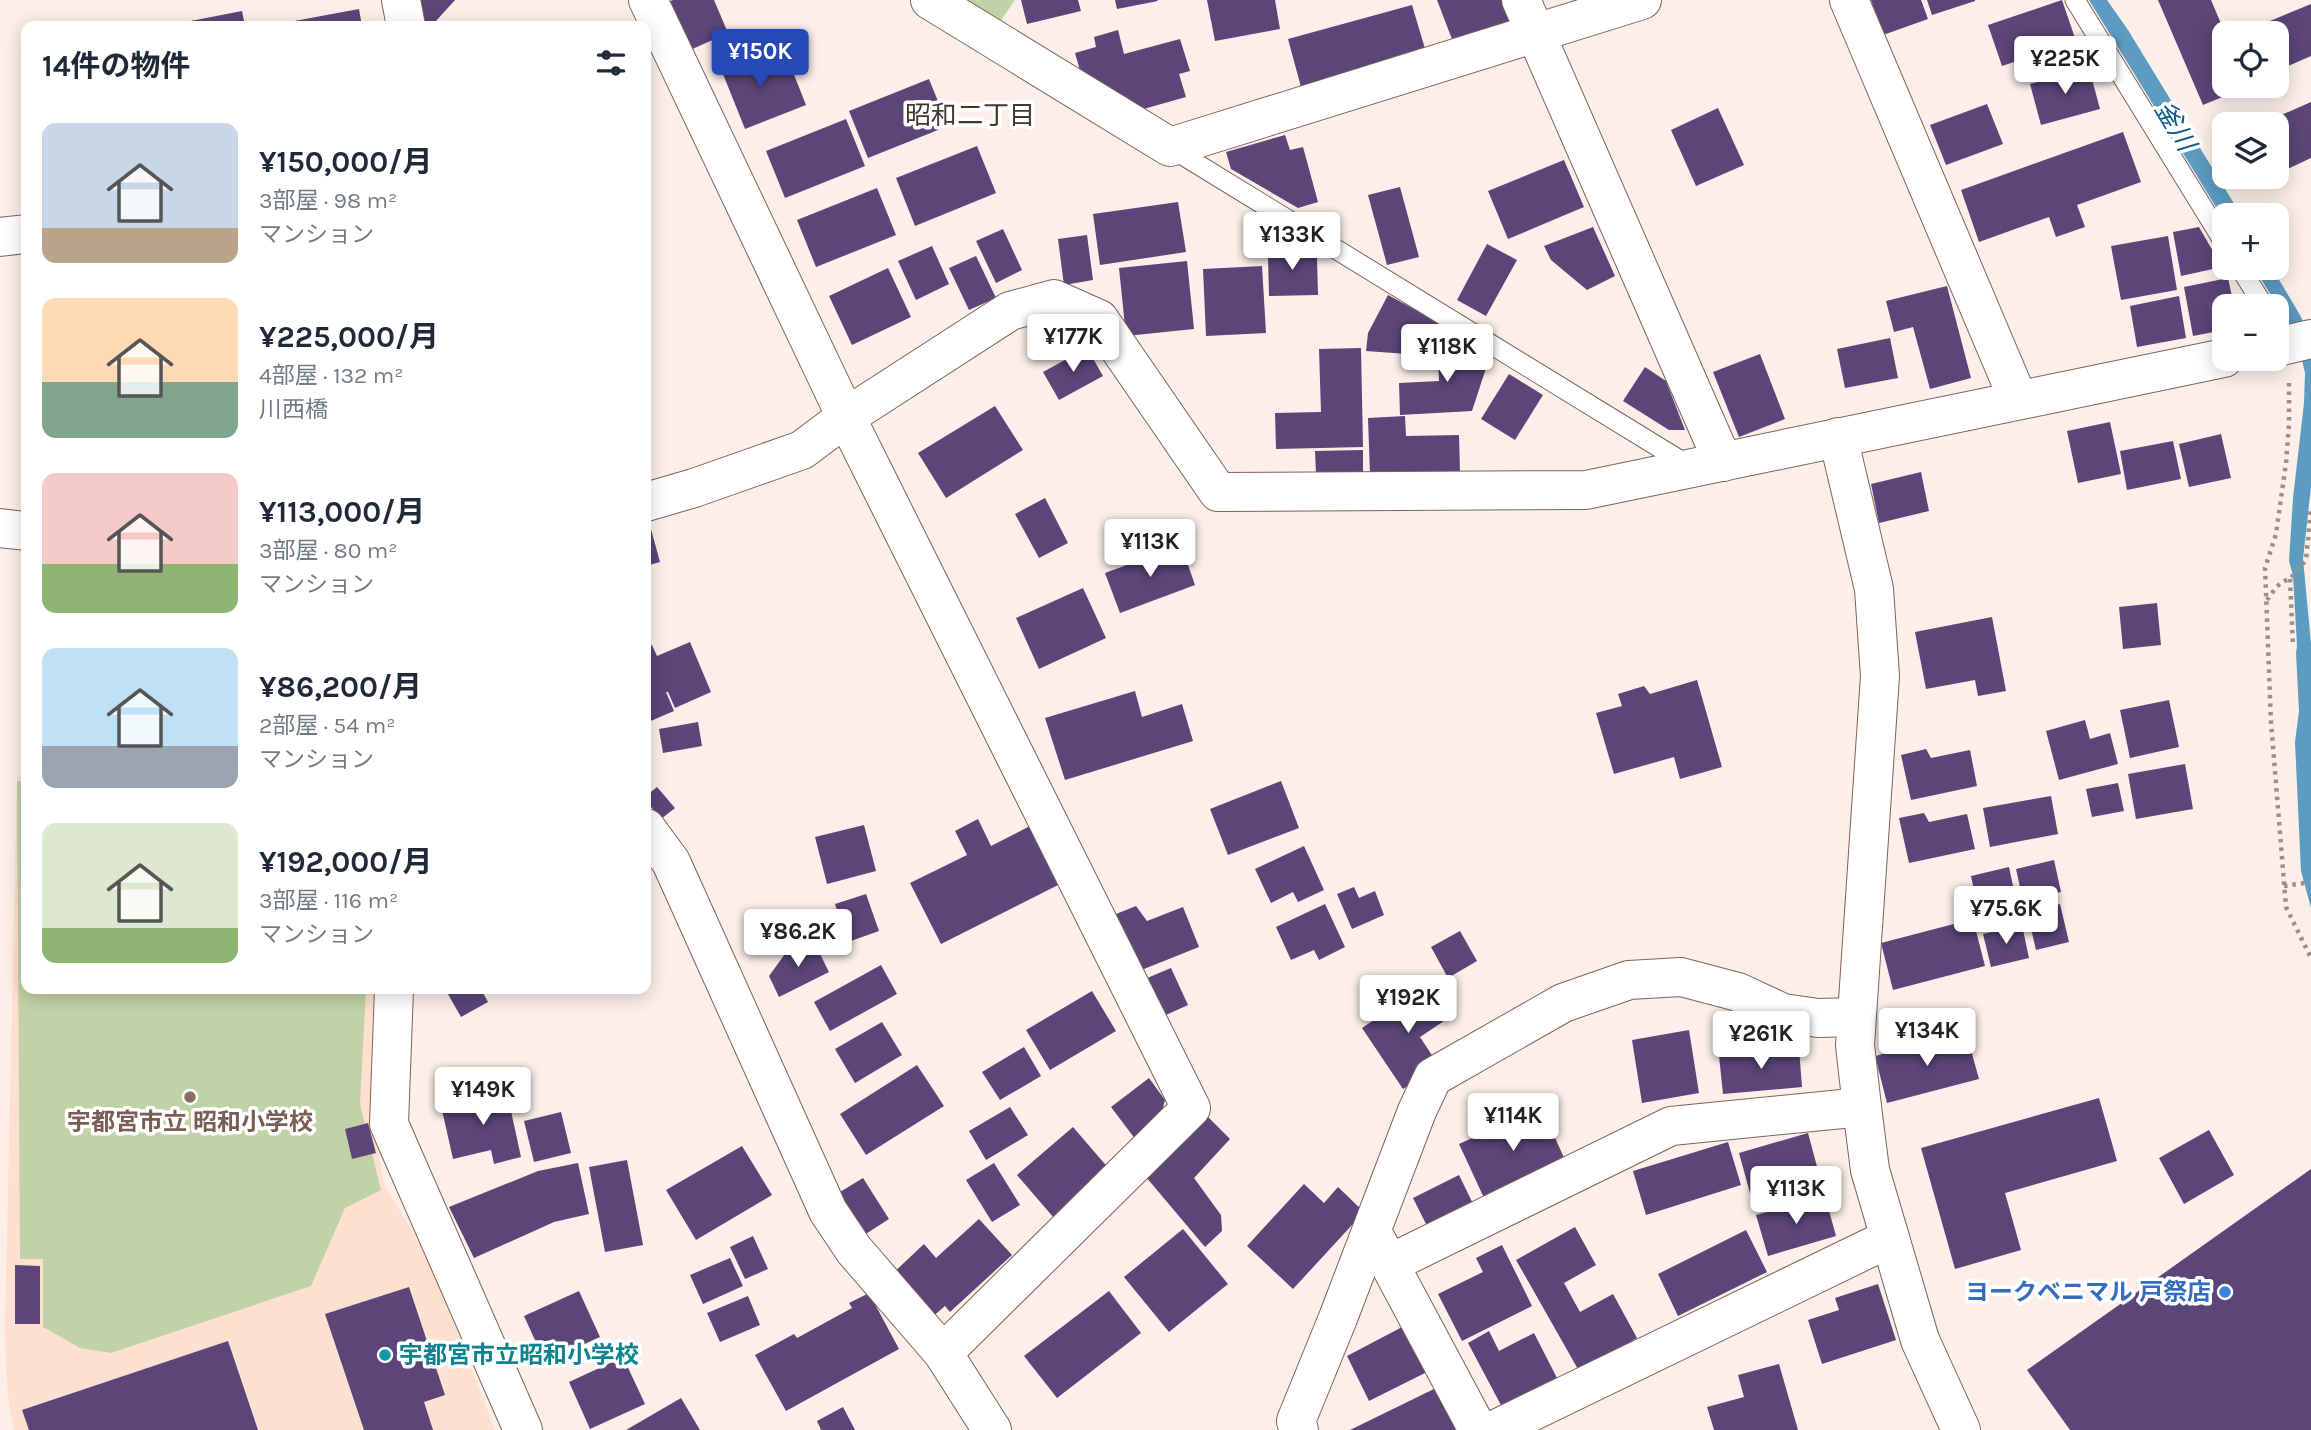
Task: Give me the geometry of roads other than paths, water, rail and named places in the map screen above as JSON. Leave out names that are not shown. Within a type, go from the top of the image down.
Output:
[{"type":"street","points":[[401,0],[405,21]]},
{"type":"street","points":[[648,0],[846,417],[1191,1108],[943,1353]]},
{"type":"street","points":[[930,0],[1170,147],[1642,0]]},
{"type":"street","points":[[1521,0],[1708,465]]},
{"type":"street","points":[[1849,0],[2018,399]]},
{"type":"street","points":[[0,237],[21,235]]},
{"type":"street","points":[[651,501],[802,450],[846,417],[1010,310],[1054,299],[1099,319],[1218,492],[1586,491],[2212,360]]},
{"type":"street","points":[[1838,437],[1874,589],[1880,676],[1854,1045],[1870,1170],[1920,1340],[1961,1430]]},
{"type":"street","points":[[0,528],[21,530]]},
{"type":"street","points":[[651,835],[670,862],[828,1211],[854,1250],[943,1353],[992,1430]]},
{"type":"street","points":[[1299,1430],[1296,1421],[1417,1111],[1433,1077],[1563,1003],[1629,980],[1681,977],[1738,992],[1783,1013],[1856,1017]]},
{"type":"street","points":[[394,994],[388,1124],[523,1430]]},
{"type":"street","points":[[1389,1264],[1671,1126],[1862,1107]]},
{"type":"street","points":[[1372,1231],[1478,1430]]},
{"type":"street","points":[[1494,1430],[1890,1238]]},
{"type":"lane","points":[[2075,0],[2212,223]]},
{"type":"lane","points":[[1170,147],[1708,465]]},
{"type":"water","name":"釜川","points":[[2089,0],[2107,0],[2212,168],[2212,189],[2225,189],[2234,203],[2214,203]]},
{"type":"water","points":[[2262,280],[2279,280],[2287,294],[2270,294]]},
{"type":"water","points":[[2289,297],[2311,339],[2311,487],[2303,559],[2311,643],[2311,908],[2301,871],[2295,742],[2299,711],[2297,646],[2293,575],[2289,561],[2304,403],[2305,373],[2289,327]]},
{"type":"place","name":"宇都宮市立 昭和小学校","points":[[190,1097]]},
{"type":"place","name":"ヨークベニマル 戸祭店","points":[[2225,1292]]},
{"type":"place","name":"宇都宮市立昭和小学校","points":[[385,1355]]},
{"type":"district","name":"昭和二丁目","points":[[970,115]]}]
